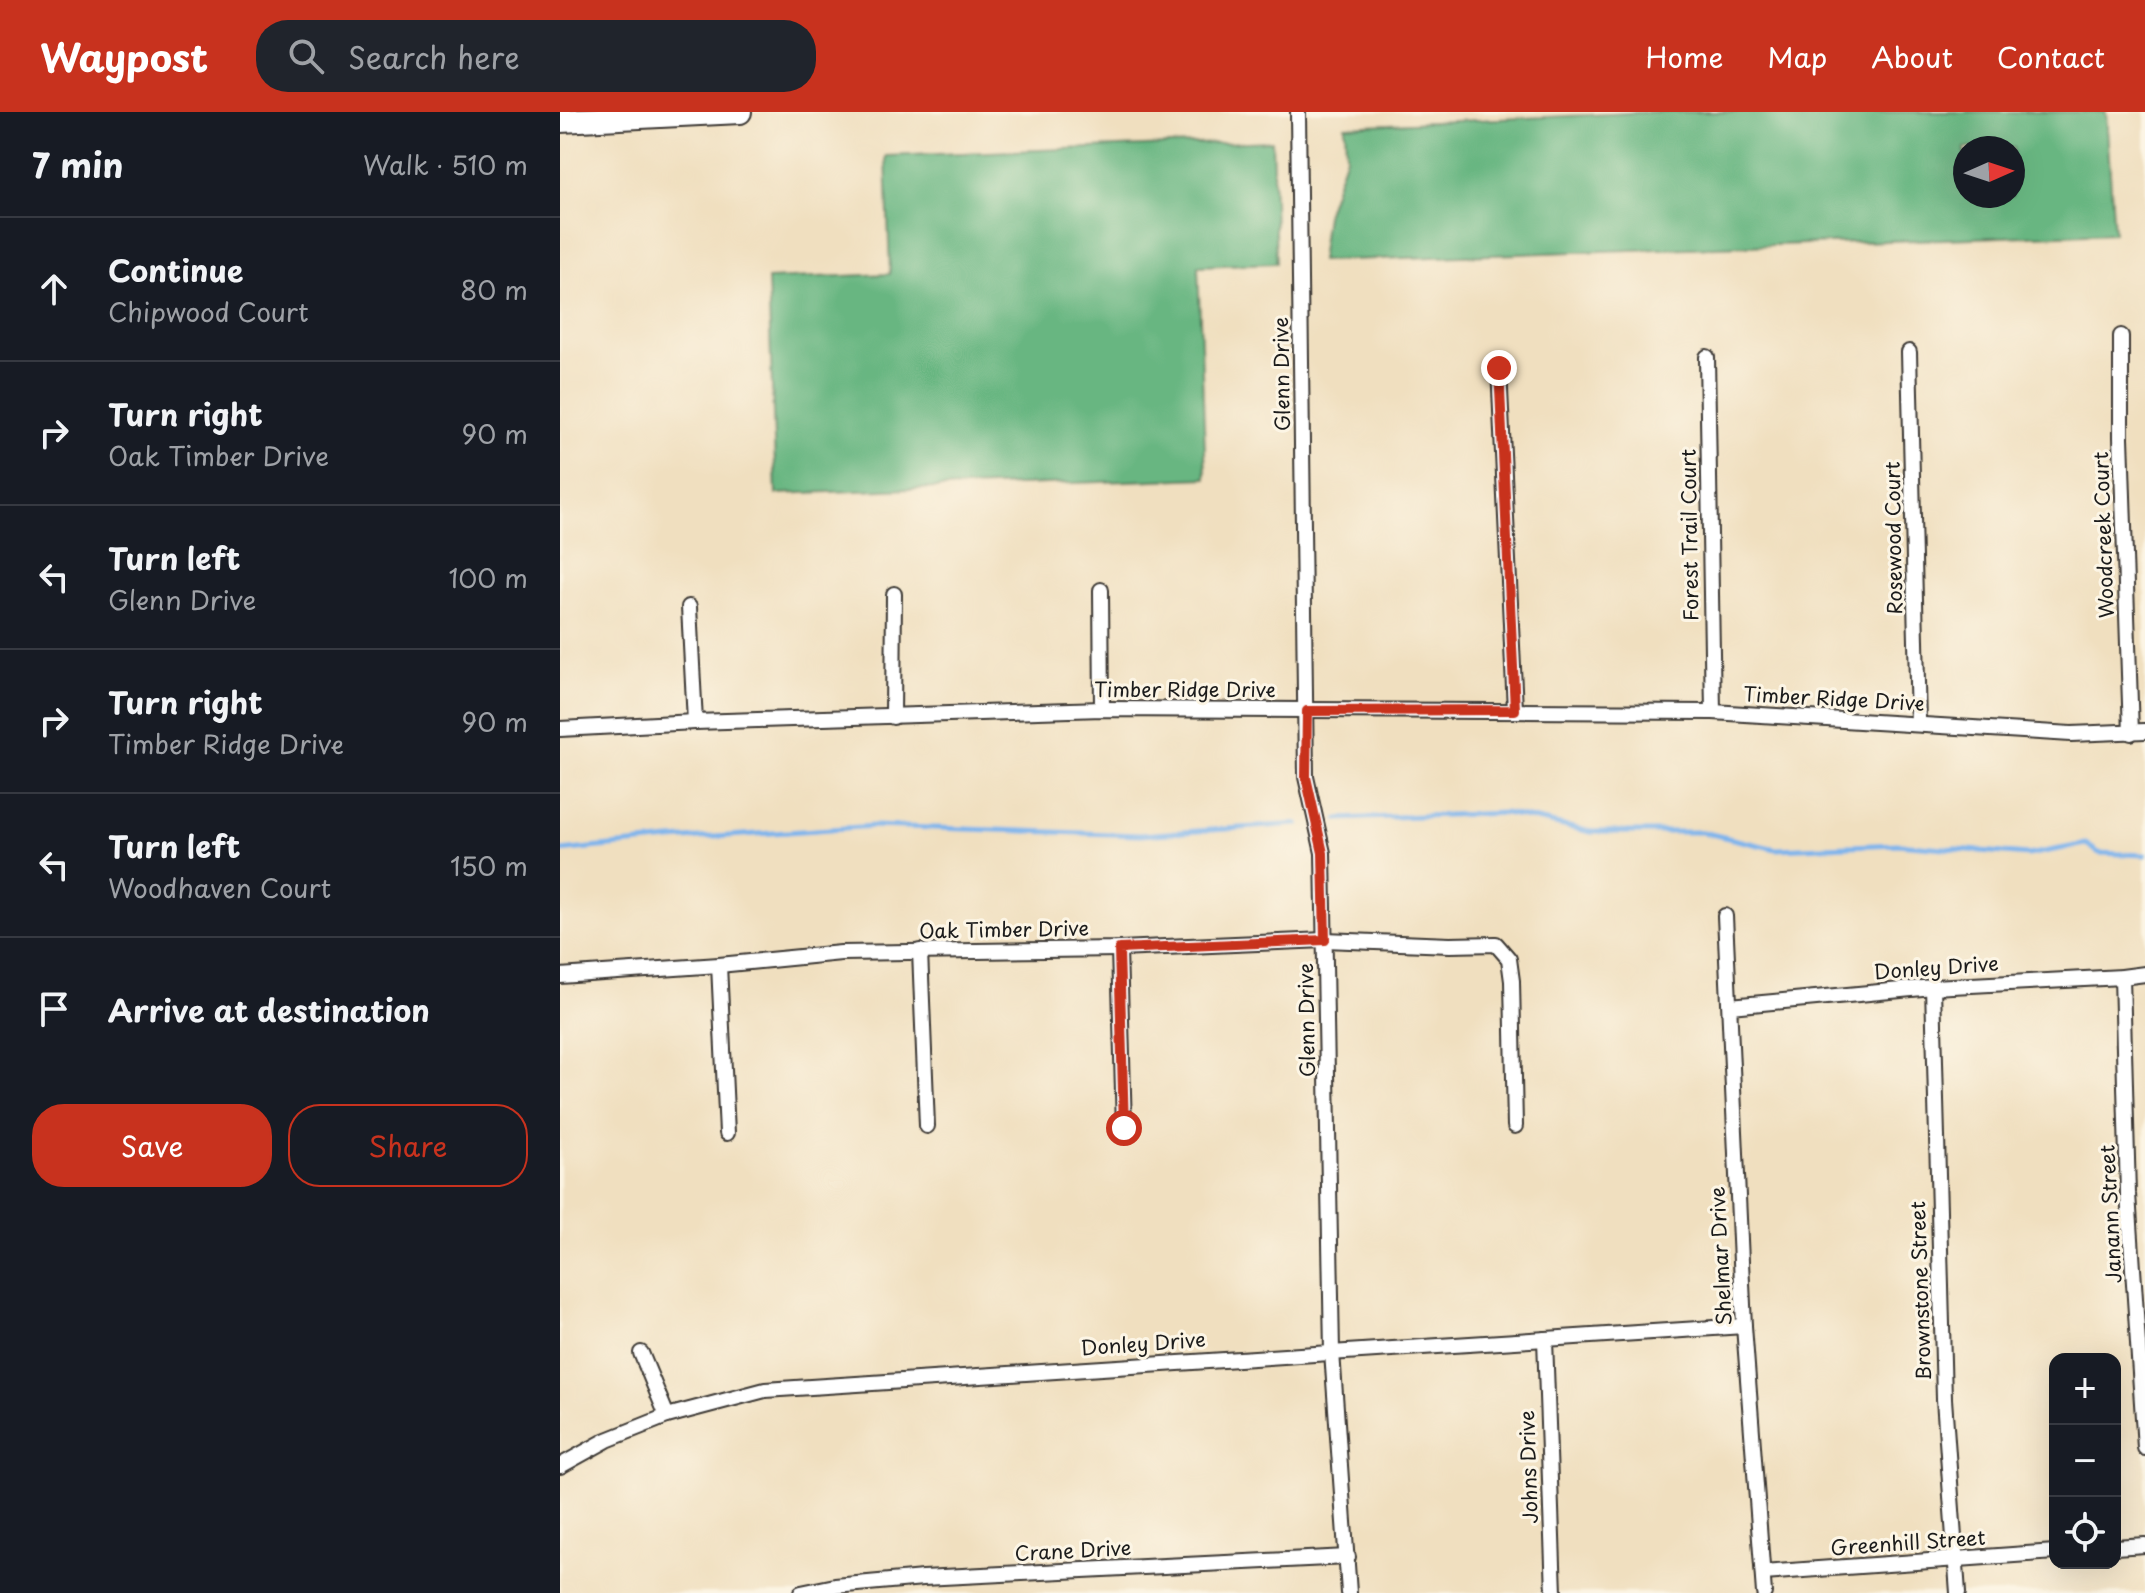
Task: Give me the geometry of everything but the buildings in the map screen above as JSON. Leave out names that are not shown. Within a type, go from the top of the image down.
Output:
[{"type":"main road","points":[[560,121],[740,112]]},
{"type":"street","name":"Glenn Drive","points":[[1298,112],[1306,777],[1323,853],[1332,1352],[1349,1593]]},
{"type":"street","name":"Woodcreek Court","points":[[2121,336],[2121,437],[2138,732]]},
{"type":"street","name":"Rosewood Court","points":[[1909,352],[1918,724]]},
{"type":"street","name":"Forest Trail Court","points":[[1707,357],[1713,712]]},
{"type":"street","points":[[1499,368],[1515,710]]},
{"type":"street","points":[[1101,590],[1102,709]]},
{"type":"street","points":[[893,717],[894,594]]},
{"type":"street","points":[[689,607],[695,722]]},
{"type":"street","name":"Timber Ridge Drive","points":[[560,729],[1102,709],[1713,712],[2071,734],[2138,732]]},
{"type":"street","name":"Shelmar Drive","points":[[1725,916],[1744,1326],[1764,1593]]},
{"type":"street","name":"Oak Timber Drive","points":[[560,976],[841,953],[1119,949],[1325,940],[1496,944],[1509,959],[1512,981],[1515,1126]]},
{"type":"street","points":[[1119,949],[1124,1128]]},
{"type":"street","points":[[920,951],[927,1126]]},
{"type":"street","points":[[719,965],[727,1133]]},
{"type":"street","name":"Donley Drive","points":[[1730,1006],[1933,987],[2145,974]]},
{"type":"street","name":"Janann Street","points":[[2122,977],[2128,1194],[2145,1448]]},
{"type":"street","name":"Brownstone Street","points":[[1933,987],[1944,1399],[1958,1593]]},
{"type":"street","name":"Donley Drive","points":[[560,1466],[607,1440],[667,1416],[765,1390],[1744,1326]]},
{"type":"street","name":"Johns Drive","points":[[1545,1339],[1554,1593]]},
{"type":"street","points":[[641,1353],[667,1416]]},
{"type":"street","points":[[2121,1547],[2145,1545]]},
{"type":"street","name":"Greenhill Street","points":[[1763,1573],[2049,1552]]},
{"type":"street","name":"Crane Drive","points":[[801,1593],[835,1586],[923,1578],[1348,1557]]},
{"type":"green space","points":[[1654,112],[2106,112],[2114,233],[1320,261],[1326,215],[1346,156],[1345,126]]},
{"type":"green space","points":[[1272,141],[1276,263],[1198,266],[1206,478],[776,494],[768,279],[890,274],[886,156]]},
{"type":"waterway","points":[[1338,819],[1505,813],[1591,832],[1702,832],[1776,849],[1897,844],[2028,855],[2086,844],[2099,853],[2145,855]]},
{"type":"waterway","points":[[560,851],[874,826],[1140,835],[1298,824]]},
{"type":"route","points":[[1124,1128],[1119,949],[1325,940],[1323,853],[1306,777],[1307,711],[1515,710],[1499,368]]}]
